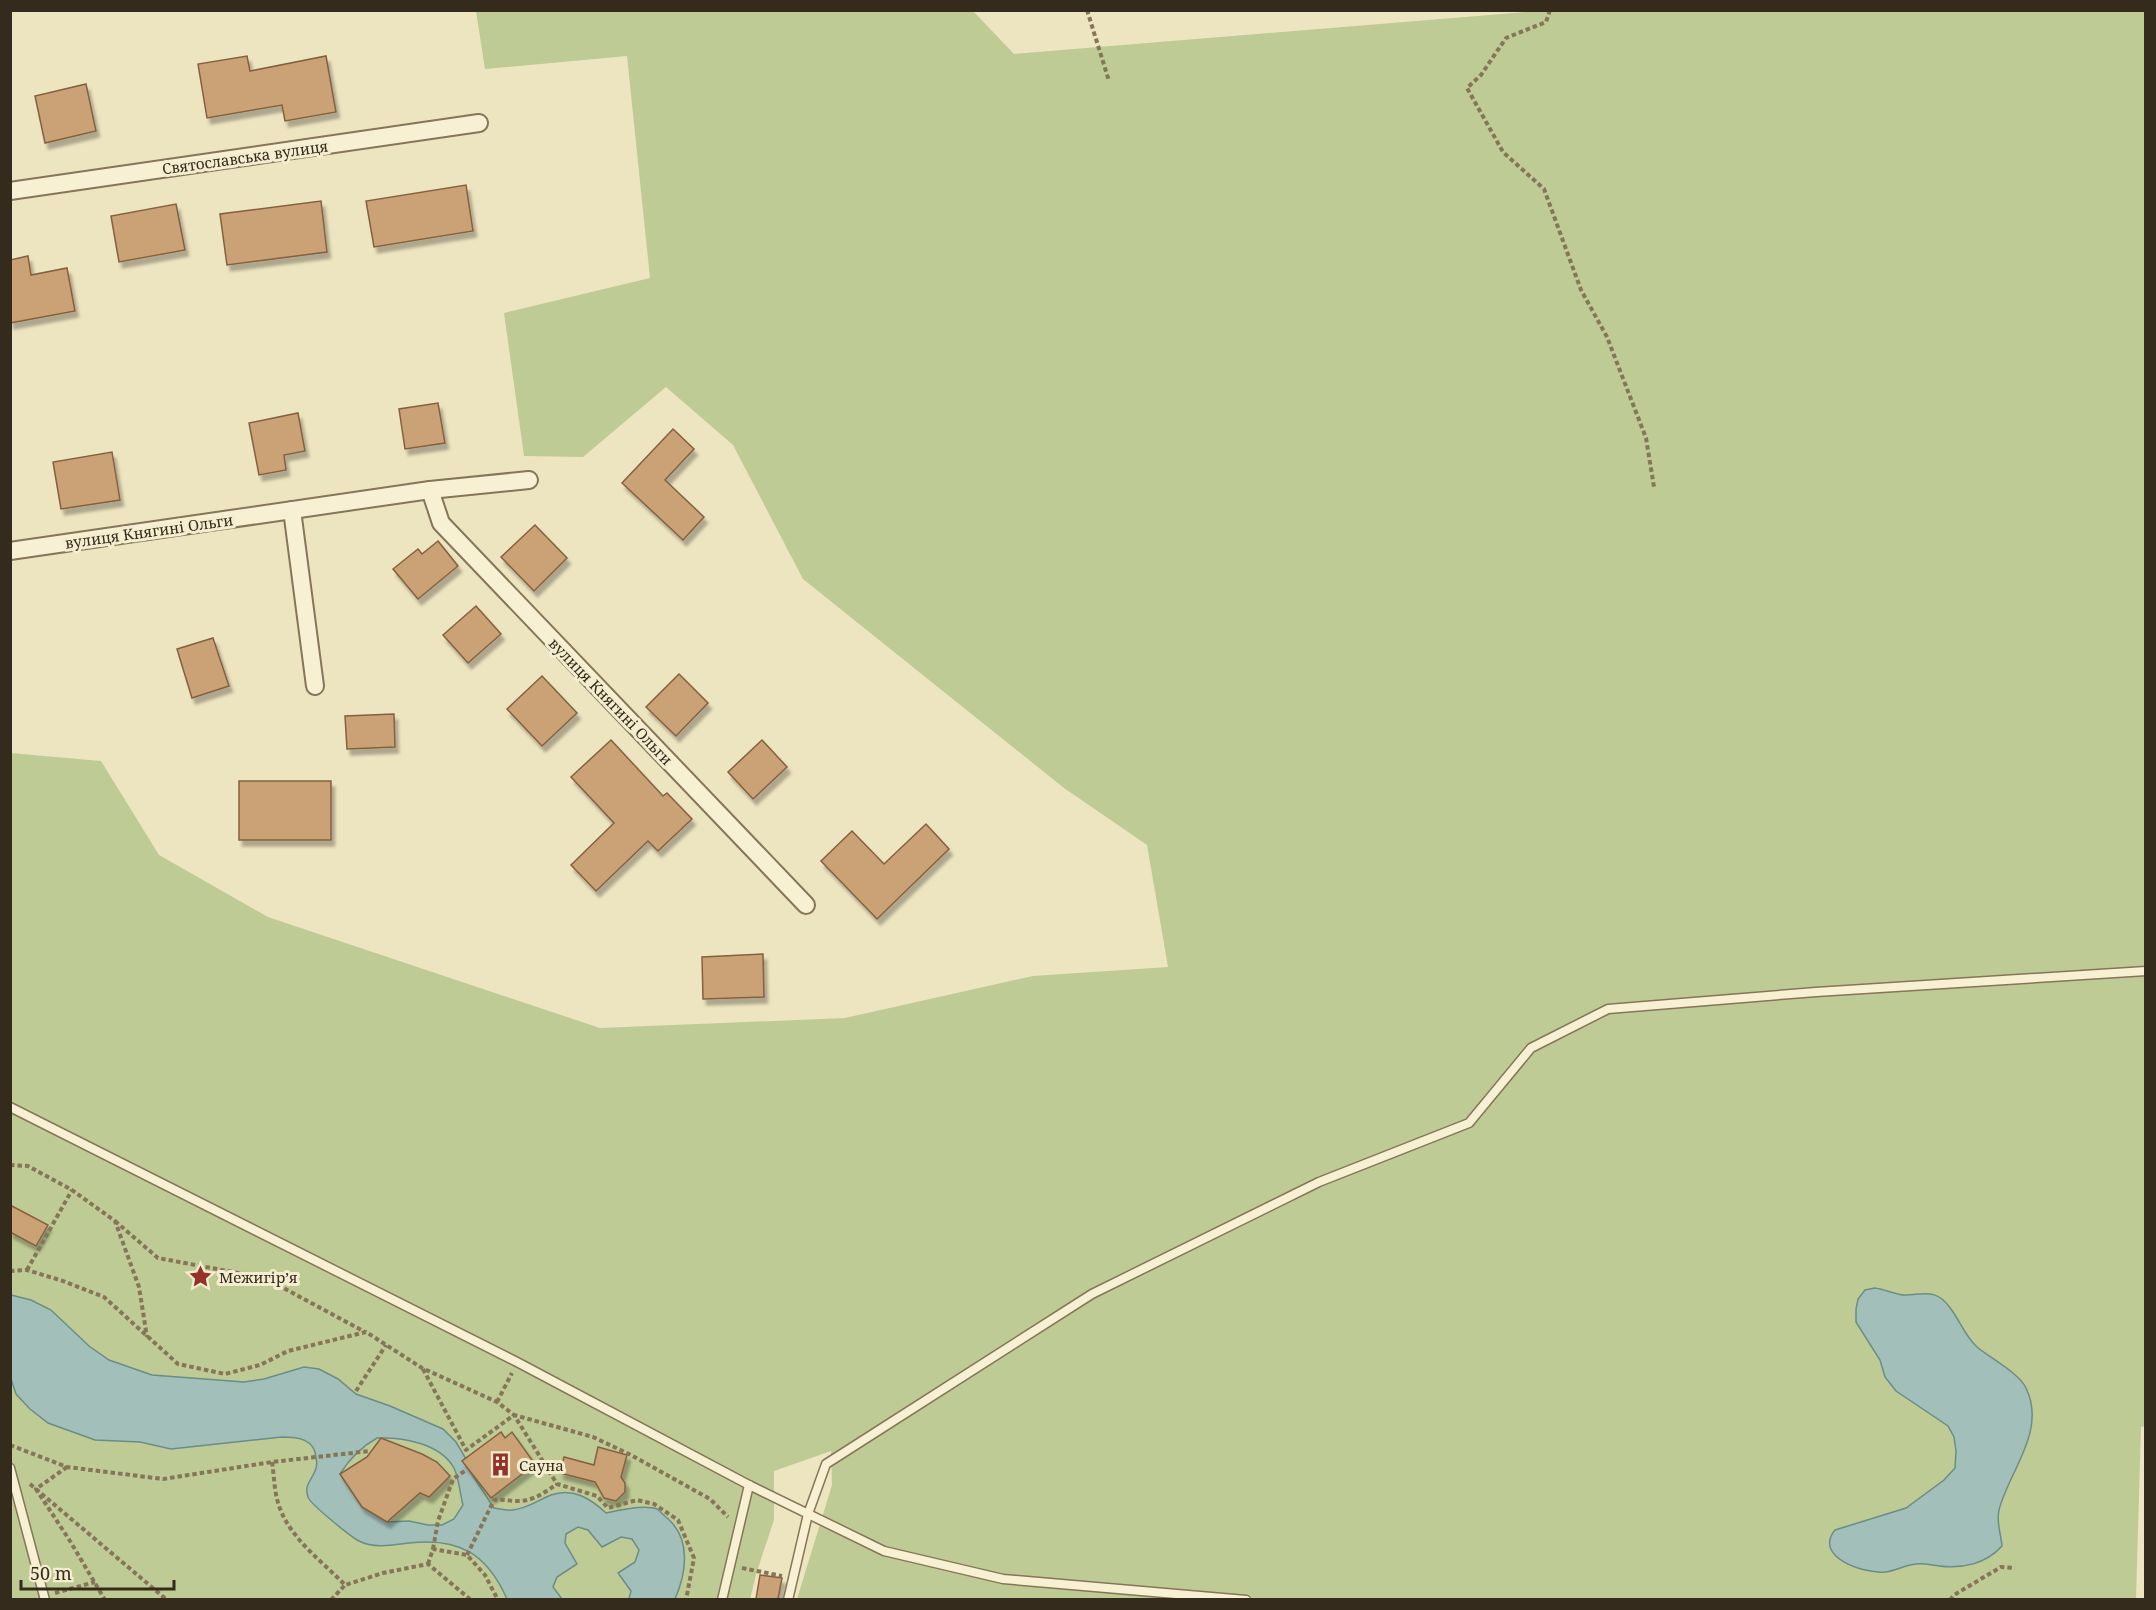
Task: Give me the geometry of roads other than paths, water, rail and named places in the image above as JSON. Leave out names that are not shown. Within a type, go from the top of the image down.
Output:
[{"type":"street","name":"Святославська вулиця","points":[[10,191],[479,123]]},
{"type":"street","name":"вулиця Княгині Ольги","points":[[10,551],[430,490],[529,480]]},
{"type":"street","name":"вулиця Княгині Ольги","points":[[430,490],[441,523],[806,905]]},
{"type":"street","points":[[292,510],[315,686]]},
{"type":"lane","points":[[788,1599],[808,1514],[826,1464],[1092,1294],[1319,1182],[1469,1123],[1531,1048],[1608,1009],[1816,992],[2145,972]]},
{"type":"lane","points":[[10,1107],[518,1362],[749,1485],[884,1551],[1003,1579],[1246,1599]]},
{"type":"lane","points":[[10,1468],[45,1598]]},
{"type":"lane","points":[[722,1599],[749,1485]]},
{"type":"water","points":[[1875,1288],[1903,1295],[1931,1294],[1941,1298],[1973,1343],[2011,1371],[2026,1388],[2031,1404],[2032,1420],[2024,1451],[1999,1510],[1998,1524],[2002,1546],[1989,1557],[1973,1564],[1956,1567],[1916,1564],[1876,1572],[1844,1562],[1831,1548],[1830,1540],[1835,1530],[1906,1508],[1944,1480],[1955,1468],[1954,1437],[1948,1426],[1896,1391],[1885,1377],[1880,1360],[1856,1322],[1858,1299],[1865,1290]]},
{"type":"water","points":[[11,1295],[31,1300],[51,1310],[89,1346],[109,1360],[152,1375],[244,1382],[264,1379],[304,1367],[319,1369],[338,1379],[356,1394],[443,1429],[456,1442],[466,1459],[467,1467],[494,1508],[517,1509],[551,1495],[567,1492],[588,1499],[606,1513],[639,1507],[657,1509],[675,1526],[683,1546],[684,1568],[679,1589],[675,1599],[629,1599],[631,1591],[618,1573],[635,1562],[639,1550],[632,1539],[621,1537],[602,1547],[588,1530],[578,1527],[566,1534],[565,1543],[577,1564],[557,1577],[553,1587],[562,1599],[507,1599],[490,1570],[469,1552],[457,1546],[427,1542],[371,1545],[359,1541],[340,1527],[308,1497],[307,1486],[317,1463],[313,1447],[305,1440],[282,1437],[171,1449],[140,1442],[95,1440],[48,1423],[16,1394],[11,1379]],"holes":[[[377,1438],[420,1443],[448,1459],[456,1472],[463,1505],[454,1519],[442,1525],[409,1521],[387,1522],[362,1507],[340,1474],[366,1445]]]},
{"type":"place","name":"Межигір’я","points":[[201,1277]]},
{"type":"place","name":"Сауна","points":[[501,1465]]}]
